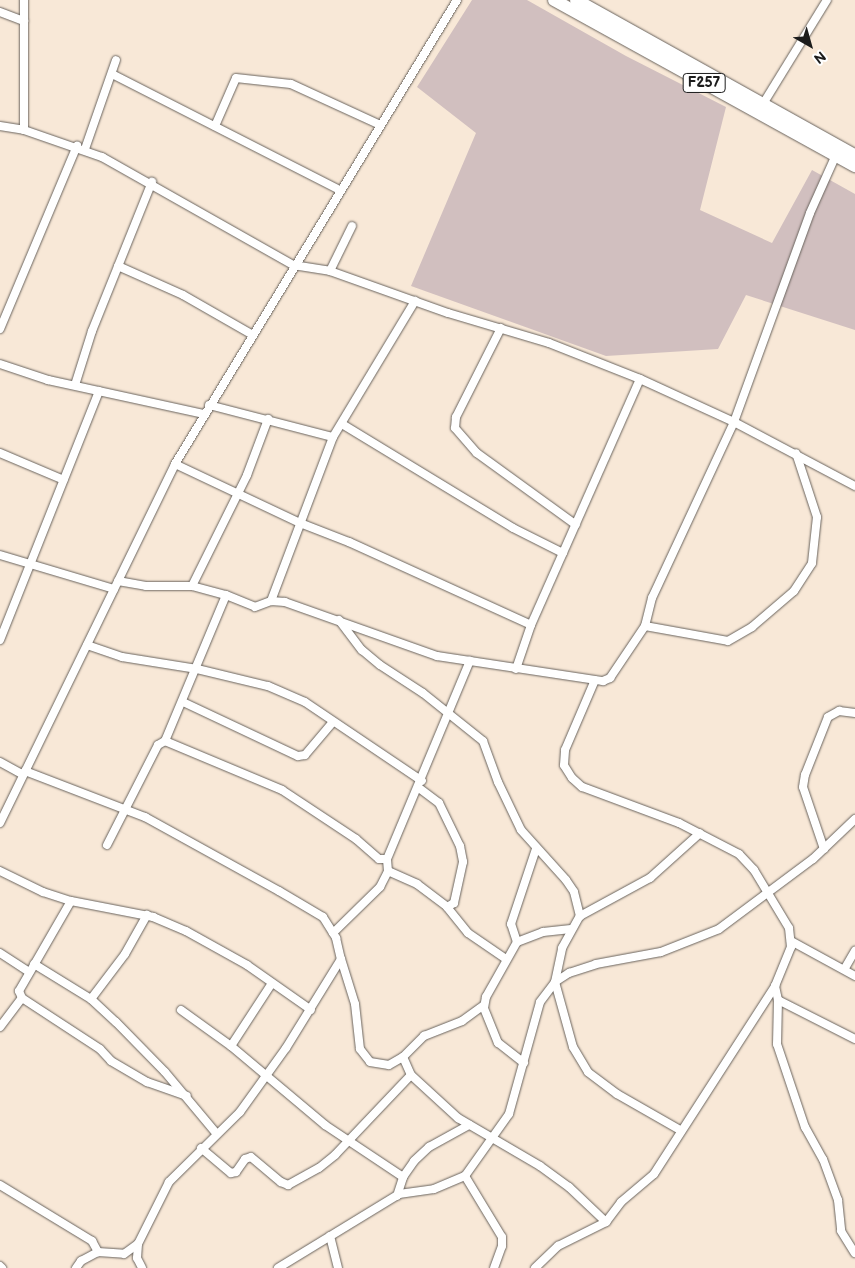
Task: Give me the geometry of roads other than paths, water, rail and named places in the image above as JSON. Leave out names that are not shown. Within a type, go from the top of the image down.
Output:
[{"type":"main road","name":"F257","points":[[554,0],[855,166]]},
{"type":"main road","name":"F257","points":[[576,0],[855,155]]},
{"type":"street","points":[[24,0],[24,130]]},
{"type":"street","points":[[0,823],[175,464],[251,334],[457,0]]},
{"type":"street","points":[[763,104],[827,0]]},
{"type":"street","points":[[0,12],[24,21]]},
{"type":"street","points":[[0,329],[81,148],[116,60]]},
{"type":"street","points":[[112,74],[340,190]]},
{"type":"street","points":[[215,126],[236,78],[291,84],[380,125]]},
{"type":"street","points":[[0,126],[24,130],[81,148],[152,182],[293,265],[330,270],[415,301],[501,328],[640,379],[734,422],[796,453],[855,486]]},
{"type":"street","points":[[118,581],[146,586],[192,586],[226,595],[255,607],[271,601],[286,602],[340,620],[400,645],[437,656],[603,681],[616,672],[645,626],[652,598],[734,422],[810,213],[836,155]]},
{"type":"street","points":[[76,386],[118,266],[152,182]]},
{"type":"street","points":[[330,270],[352,226]]},
{"type":"street","points":[[118,266],[183,296],[251,334]]},
{"type":"street","points":[[271,601],[333,438],[415,301]]},
{"type":"street","points":[[501,328],[456,417],[454,428],[477,453],[576,525]]},
{"type":"street","points":[[0,364],[99,392],[204,414]]},
{"type":"street","points":[[516,668],[530,625],[640,379]]},
{"type":"street","points":[[0,640],[99,392]]},
{"type":"street","points":[[209,405],[268,419],[333,438]]},
{"type":"street","points":[[192,586],[238,492],[268,419]]},
{"type":"street","points":[[342,424],[513,528],[563,553]]},
{"type":"street","points":[[0,453],[64,480]]},
{"type":"street","points":[[645,626],[728,641],[774,610],[794,590],[812,563],[817,517],[796,453]]},
{"type":"street","points":[[175,464],[238,492],[300,524],[349,542],[530,625]]},
{"type":"street","points":[[0,555],[28,566],[114,589]]},
{"type":"street","points":[[107,845],[158,745],[165,740],[197,669],[226,595]]},
{"type":"street","points":[[340,620],[374,660],[447,711],[483,741],[501,790],[521,830],[536,849],[566,880],[574,892],[580,916]]},
{"type":"street","points":[[87,645],[122,657],[197,669],[268,686],[305,702],[421,784],[439,803],[460,846],[463,862],[454,903],[447,907]]},
{"type":"street","points":[[333,933],[375,893],[388,871],[387,859],[421,784],[440,738],[447,711],[470,661]]},
{"type":"street","points":[[535,1268],[558,1246],[606,1222],[621,1202],[654,1174],[680,1130],[775,986],[791,947],[789,928],[768,890],[739,854],[700,833],[646,809],[582,787],[572,778],[564,764],[565,750],[595,680]]},
{"type":"street","points":[[183,702],[298,756],[305,755],[333,722]]},
{"type":"street","points":[[824,849],[803,787],[804,775],[828,717],[840,711],[855,713]]},
{"type":"street","points":[[165,740],[282,790],[356,839],[379,859],[387,859]]},
{"type":"street","points":[[0,762],[24,773],[126,809],[171,830],[323,917],[333,933],[348,974],[355,1004],[360,1049],[370,1062],[389,1065],[403,1057],[424,1036],[462,1021],[484,1005],[506,959],[517,942],[544,932],[571,929]]},
{"type":"street","points":[[278,1268],[397,1196],[434,1190],[465,1176],[493,1140],[509,1114],[540,1002],[555,982],[569,973],[596,964],[661,952],[719,929],[824,849],[855,819]]},
{"type":"street","points":[[680,1130],[617,1094],[588,1072],[573,1047],[555,982],[562,948],[580,916],[650,878],[700,833]]},
{"type":"street","points":[[517,942],[511,924],[536,849]]},
{"type":"street","points":[[0,870],[43,892],[71,902],[147,915],[186,931],[272,983],[311,1010]]},
{"type":"street","points":[[388,871],[417,884],[447,907],[468,933],[506,959]]},
{"type":"street","points":[[71,902],[19,991],[22,998],[100,1049],[119,1065],[148,1082],[187,1096]]},
{"type":"street","points":[[91,1000],[125,954],[147,915]]},
{"type":"street","points":[[791,940],[845,968],[855,976]]},
{"type":"street","points":[[845,968],[855,952]]},
{"type":"street","points":[[0,953],[29,972]]},
{"type":"street","points":[[142,1268],[137,1258],[138,1244],[169,1182],[216,1133],[240,1112],[311,1010],[341,959]]},
{"type":"street","points":[[34,964],[91,1000],[187,1096],[216,1133]]},
{"type":"street","points":[[231,1046],[272,983]]},
{"type":"street","points":[[775,986],[778,1000],[777,1044],[804,1127],[823,1159],[838,1200],[841,1230],[855,1253]]},
{"type":"street","points":[[0,1027],[22,998]]},
{"type":"street","points":[[778,1000],[855,1039]]},
{"type":"street","points":[[484,1005],[498,1043],[524,1063]]},
{"type":"street","points":[[181,1010],[231,1046],[349,1142],[403,1177]]},
{"type":"street","points":[[403,1057],[411,1075],[428,1093],[469,1125],[540,1166],[569,1187],[606,1222]]},
{"type":"street","points":[[201,1148],[231,1173],[236,1172],[245,1159],[251,1157],[281,1182],[288,1185],[319,1168],[349,1142],[411,1075]]},
{"type":"street","points":[[397,1196],[403,1177],[429,1148],[469,1125]]},
{"type":"street","points":[[465,1176],[502,1237],[502,1246],[494,1268]]},
{"type":"street","points":[[0,1184],[92,1241],[98,1252]]},
{"type":"street","points":[[330,1236],[338,1268]]},
{"type":"street","points":[[76,1268],[81,1261],[98,1252],[124,1254],[138,1244]]}]
